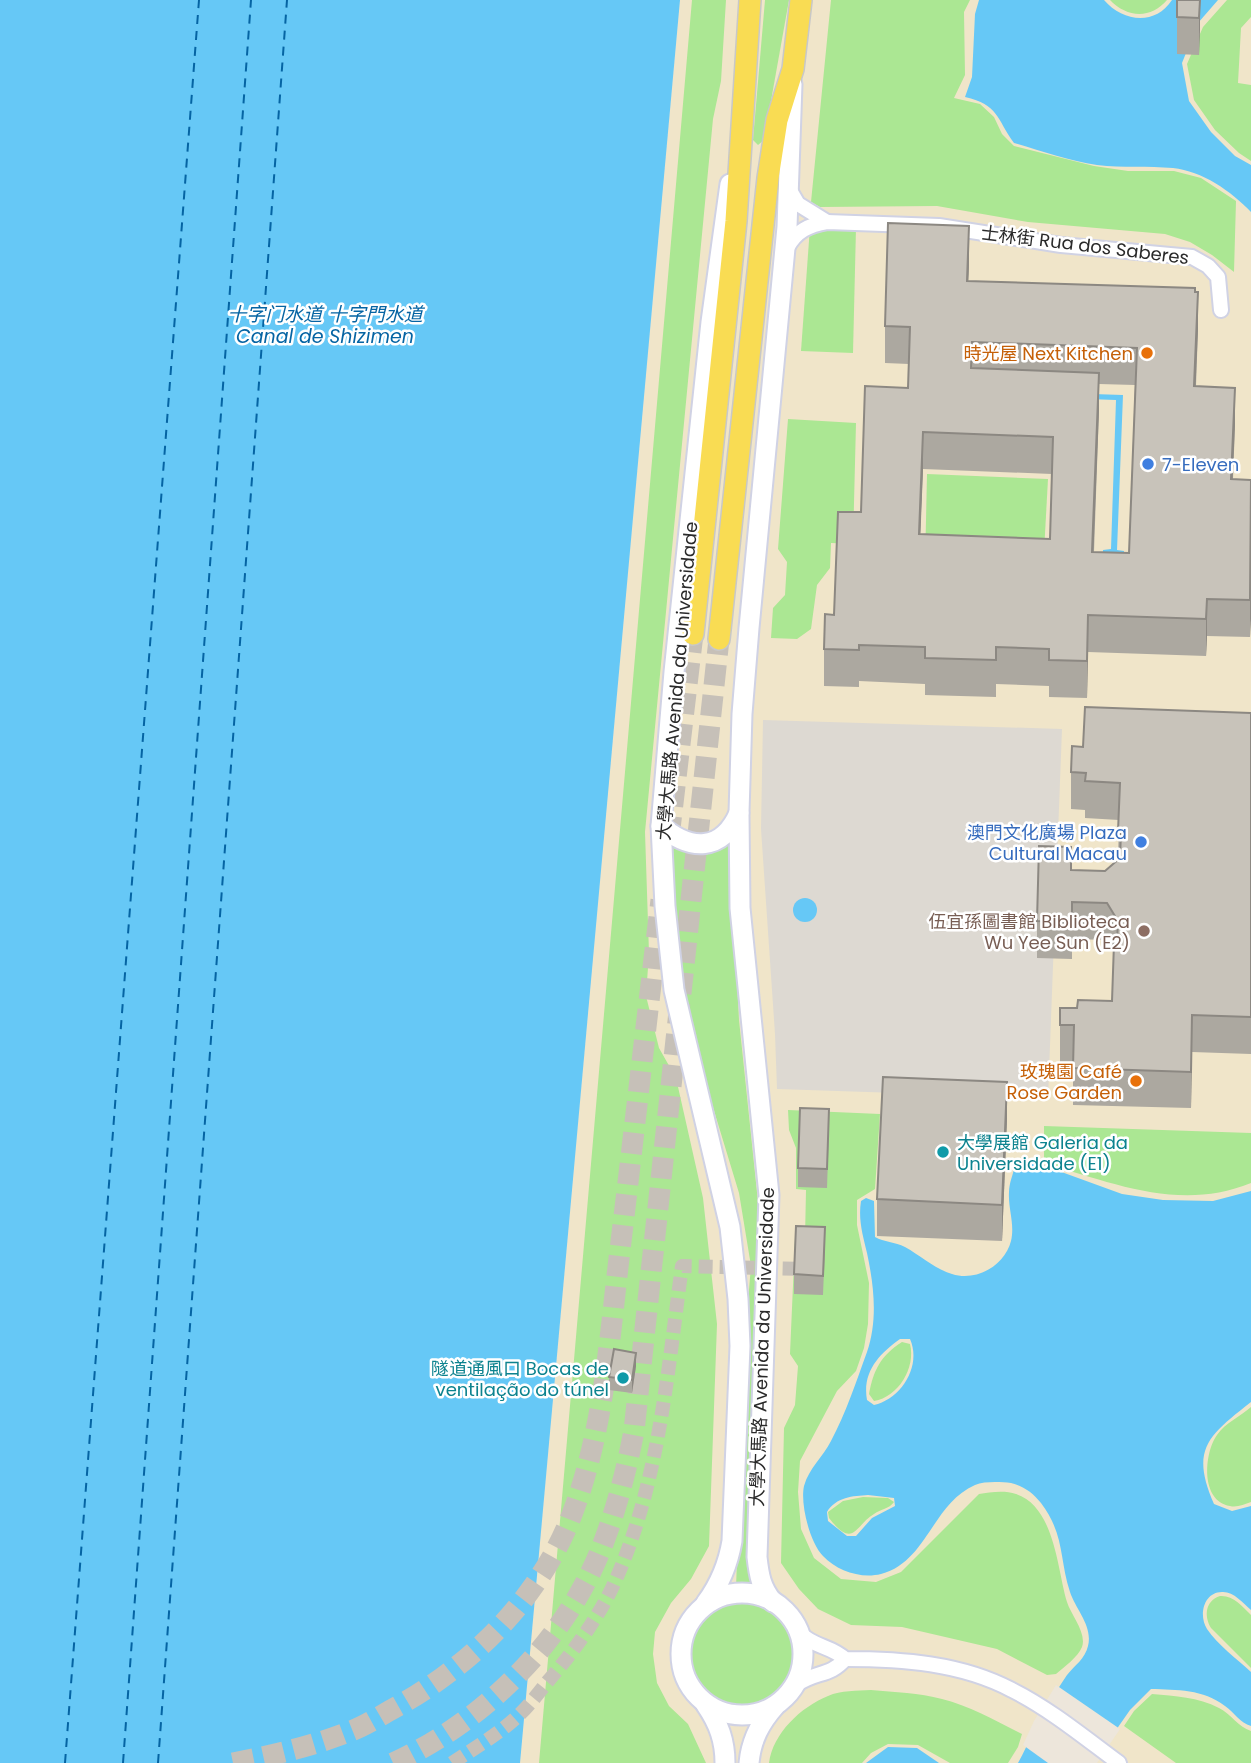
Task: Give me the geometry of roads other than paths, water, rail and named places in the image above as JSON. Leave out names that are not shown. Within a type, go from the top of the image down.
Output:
[{"type":"main road","name":"大學大馬路 Avenida da Universidade","points":[[706,1604],[722,1579],[730,1558],[732,1541],[740,1346],[738,1299],[730,1227],[674,990],[665,906],[662,825],[674,671],[711,322],[742,98],[750,0]]},
{"type":"main road","name":"大學大馬路 Avenida da Universidade","points":[[773,1602],[760,1581],[757,1557],[769,1195],[740,908],[739,813],[749,628],[784,254],[793,69],[801,0]]},
{"type":"main road","points":[[719,639],[768,178],[777,120],[793,69]]},
{"type":"main road","points":[[693,634],[736,221],[742,98]]},
{"type":"main road","points":[[662,825],[676,838],[704,844],[714,841],[729,830],[739,813]]},
{"type":"main road","points":[[749,1763],[752,1745],[761,1724],[796,1685],[804,1652],[800,1633],[784,1610],[760,1595],[728,1592],[706,1604],[686,1629],[681,1645],[685,1678],[693,1692],[720,1712],[740,1716],[759,1713],[776,1705]]},
{"type":"main road","points":[[705,1703],[719,1727],[725,1763]]},
{"type":"street","points":[[788,186],[798,204],[828,222]]},
{"type":"street","points":[[784,254],[794,236],[812,225],[828,222]]},
{"type":"street","name":"士林街 Rua dos Saberes","points":[[828,222],[939,226],[1061,245],[1181,255],[1201,261],[1214,270],[1220,285],[1221,310]]},
{"type":"street","points":[[800,1633],[815,1644],[835,1650],[849,1660],[912,1661],[989,1680],[1027,1698],[1117,1762]]},
{"type":"street","points":[[796,1685],[814,1675],[835,1671],[849,1660]]},
{"type":"water","name":"十字门水道 十字門水道 Canal de Shizimen","points":[[0,0],[680,0],[520,1763],[0,1763]]},
{"type":"water","points":[[979,0],[1104,0],[1120,13],[1139,18],[1157,14],[1172,0],[1218,0],[1198,23],[1182,63],[1189,101],[1211,132],[1235,156],[1251,165],[1251,212],[1215,183],[1195,173],[1164,167],[1097,165],[1014,143],[991,108],[965,97],[972,77],[975,14]]},
{"type":"water","points":[[1031,392],[1123,395],[1117,550],[1124,551],[1123,574],[1102,573],[1103,550],[1111,549],[1116,400],[1030,397]]},
{"type":"water","points":[[805,898],[813,902],[817,910],[813,918],[805,922],[797,918],[793,910],[797,902]]},
{"type":"water","points":[[1034,1162],[1122,1194],[1163,1200],[1213,1201],[1251,1191],[1251,1402],[1224,1425],[1207,1445],[1204,1470],[1214,1504],[1232,1511],[1251,1506],[1251,1610],[1231,1594],[1216,1593],[1211,1595],[1204,1605],[1203,1617],[1211,1635],[1251,1672],[1251,1726],[1208,1696],[1151,1689],[1130,1710],[1093,1763],[1018,1763],[1056,1692],[1085,1655],[1089,1639],[1086,1625],[1070,1592],[1058,1536],[1038,1499],[1028,1490],[1011,1483],[975,1485],[949,1505],[909,1558],[896,1568],[881,1574],[865,1575],[842,1570],[823,1556],[810,1533],[805,1513],[804,1486],[841,1420],[867,1352],[873,1328],[873,1290],[861,1228],[861,1201],[866,1198],[874,1201],[875,1237],[905,1247],[946,1272],[971,1276],[989,1269],[1008,1250],[1012,1229],[1009,1189],[1015,1166]],"holes":[[[900,1339],[910,1339],[913,1349],[911,1370],[907,1380],[893,1396],[874,1405],[867,1400],[870,1372],[885,1351]],[[868,1495],[894,1498],[895,1506],[872,1518],[856,1536],[847,1536],[828,1521],[827,1512],[835,1503]]]},
{"type":"water","points":[[888,1747],[917,1748],[939,1763],[866,1763]]},
{"type":"tunnel","points":[[669,837],[693,634]]},
{"type":"tunnel","points":[[393,1763],[426,1746],[489,1702],[543,1647],[566,1616],[585,1583],[601,1549],[616,1506],[634,1431],[719,639]]},
{"type":"tunnel","points":[[233,1763],[293,1750],[356,1729],[418,1694],[445,1675],[495,1632],[518,1607],[555,1552],[581,1489],[604,1388],[661,900]]},
{"type":"tunnel","points":[[452,1763],[497,1733],[525,1709],[584,1636],[612,1588],[628,1550],[651,1470],[666,1389],[682,1266],[809,1269]]},
{"type":"place","name":"時光屋 Next Kitchen","points":[[1147,353]]},
{"type":"place","name":"7-Eleven","points":[[1148,464]]},
{"type":"place","name":"澳門文化廣場 Plaza Cultural Macau","points":[[1141,842]]},
{"type":"place","name":"伍宜孫圖書館 Biblioteca Wu Yee Sun (E2)","points":[[1144,931]]},
{"type":"place","name":"玫瑰園 Café Rose Garden","points":[[1136,1081]]},
{"type":"place","name":"大學展館 Galeria da Universidade (E1)","points":[[943,1152]]},
{"type":"place","name":"隧道通風口 Bocas de ventilação do túnel","points":[[623,1378]]}]
